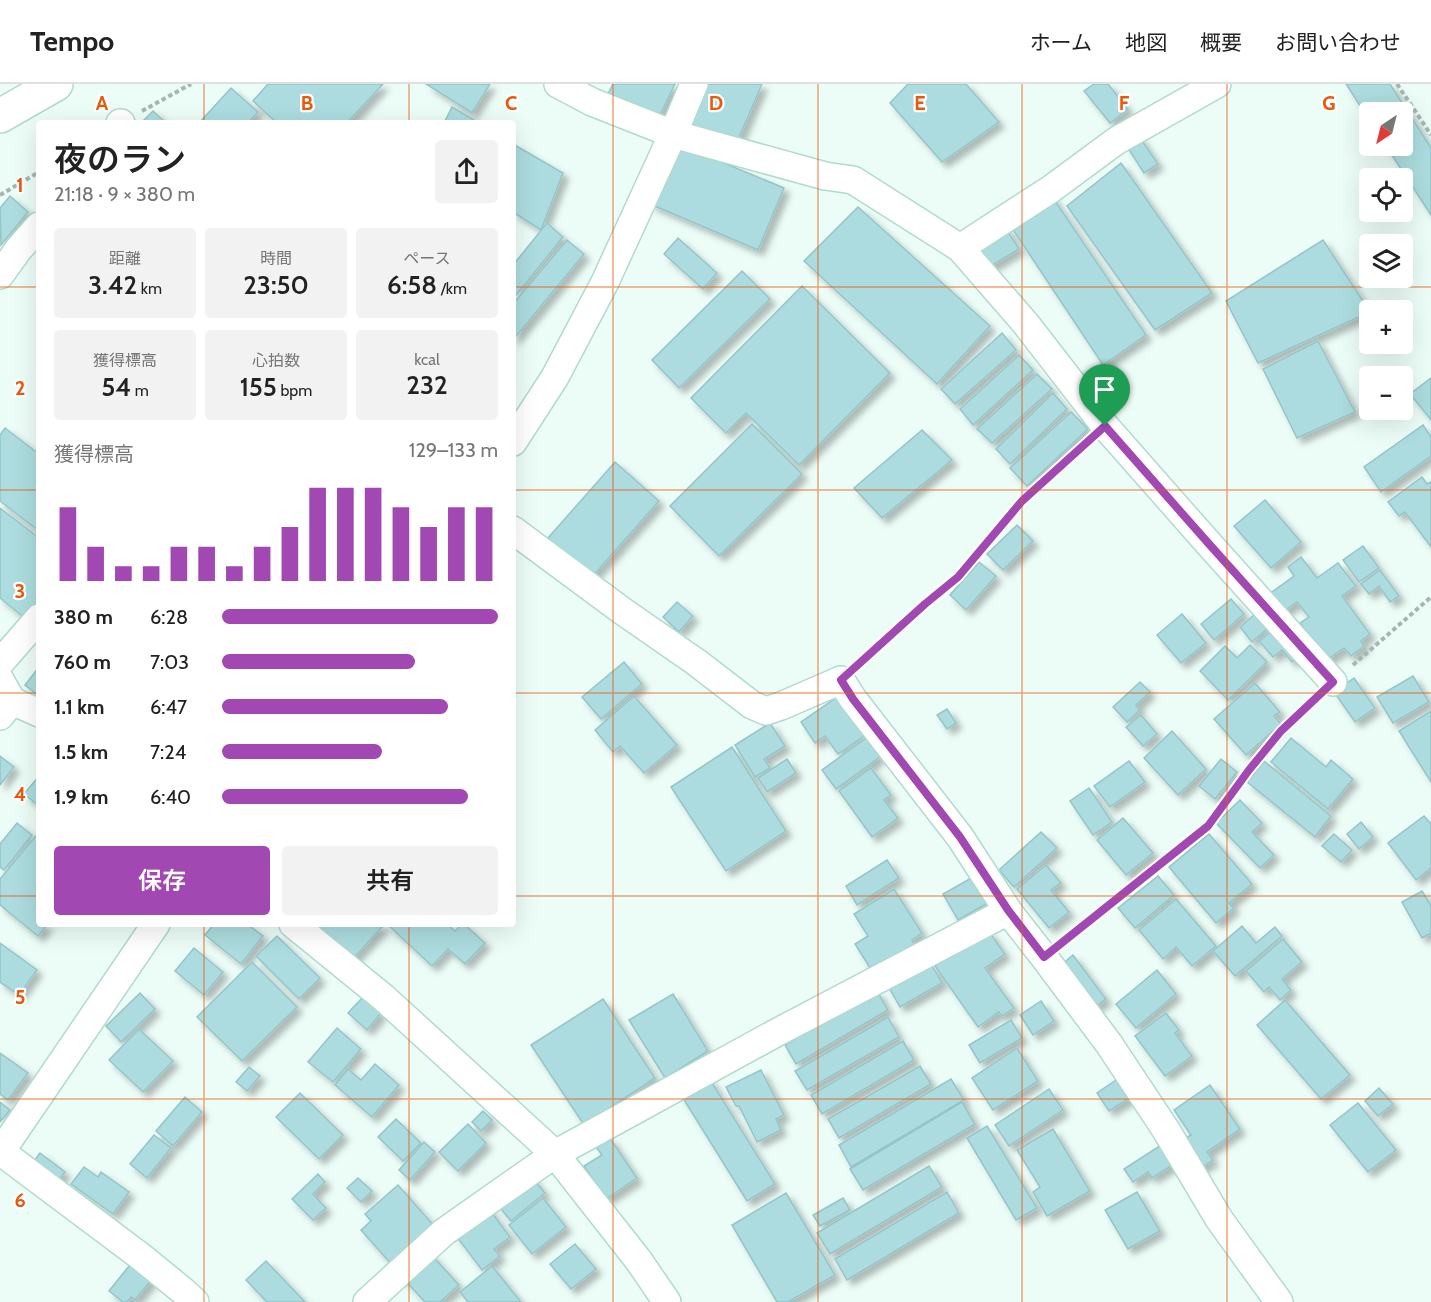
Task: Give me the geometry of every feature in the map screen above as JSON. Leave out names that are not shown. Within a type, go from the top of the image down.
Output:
[{"type":"main road","points":[[0,116],[56,84]]},
{"type":"street","points":[[558,84],[592,102],[673,134],[825,176],[853,180],[960,248],[1026,324],[1105,426],[1333,682]]},
{"type":"street","points":[[516,437],[555,377],[605,282],[673,134],[693,84]]},
{"type":"street","points":[[960,248],[1051,189],[1116,141],[1217,84]]},
{"type":"street","points":[[0,275],[36,229]]},
{"type":"street","points":[[516,532],[752,705],[766,711],[841,680],[853,699],[960,837],[1008,910],[1121,1063],[1166,1130],[1219,1219],[1279,1302]]},
{"type":"street","points":[[0,663],[36,621]]},
{"type":"street","points":[[4,699],[36,712]]},
{"type":"street","points":[[367,1302],[444,1232],[555,1154],[1008,910]]},
{"type":"street","points":[[154,927],[0,1152],[140,1256],[195,1302]]},
{"type":"street","points":[[297,927],[384,998],[555,1154],[639,1261],[667,1302]]},
{"type":"path","points":[[125,120],[191,84]]},
{"type":"path","points":[[1397,84],[1431,135]]},
{"type":"path","points":[[0,195],[36,174]]},
{"type":"path","points":[[841,680],[958,577],[1022,501],[1105,426]]},
{"type":"path","points":[[1044,957],[1208,826],[1281,731],[1333,682],[1431,597]]},
{"type":"building","points":[[268,84],[383,84],[350,120],[274,120],[253,101]]},
{"type":"building","points":[[426,84],[490,84],[472,113]]},
{"type":"building","points":[[613,84],[675,84],[654,127],[606,98]]},
{"type":"building","points":[[704,84],[762,84],[732,154],[684,133]]},
{"type":"building","points":[[908,84],[966,84],[999,122],[942,162],[890,103]]},
{"type":"building","points":[[1094,84],[1108,84],[1128,109],[1110,123],[1084,91]]},
{"type":"building","points":[[1346,84],[1390,84],[1402,102],[1359,102],[1359,104]]},
{"type":"building","points":[[231,88],[258,112],[251,120],[202,120]]},
{"type":"building","points":[[452,107],[474,120],[446,120]]},
{"type":"building","points":[[153,111],[163,120],[144,120]]},
{"type":"building","points":[[1413,120],[1431,148],[1431,215],[1413,187],[1413,168],[1400,168],[1393,156],[1413,156]]},
{"type":"building","points":[[1139,136],[1158,164],[1144,173],[1126,145]]},
{"type":"building","points":[[676,143],[784,188],[758,250],[650,204]]},
{"type":"building","points":[[516,146],[563,173],[541,230],[516,214]]},
{"type":"building","points":[[1121,163],[1212,293],[1155,330],[1067,206]]},
{"type":"building","points":[[1051,195],[1146,335],[1103,365],[1010,225]]},
{"type":"building","points":[[10,196],[28,212],[1,245],[0,208]]},
{"type":"building","points":[[858,207],[990,326],[937,384],[804,261]]},
{"type":"building","points":[[547,223],[563,237],[516,295],[516,261]]},
{"type":"building","points":[[1005,227],[1019,249],[986,269],[973,248]]},
{"type":"building","points":[[678,238],[717,273],[703,289],[664,254]]},
{"type":"building","points":[[567,240],[584,254],[516,336],[516,300]]},
{"type":"building","points":[[1323,240],[1362,300],[1359,300],[1359,317],[1258,363],[1226,301]]},
{"type":"building","points":[[742,271],[770,299],[679,388],[652,360]]},
{"type":"building","points":[[802,286],[890,373],[799,465],[746,413],[726,433],[691,398]]},
{"type":"building","points":[[1002,333],[1016,350],[955,404],[941,389]]},
{"type":"building","points":[[1318,341],[1355,412],[1297,438],[1263,369]]},
{"type":"building","points":[[1019,355],[1033,370],[973,425],[960,409]]},
{"type":"building","points":[[1037,374],[1052,389],[992,443],[977,429]]},
{"type":"building","points":[[1431,378],[1431,420],[1413,398],[1413,392]]},
{"type":"building","points":[[1053,393],[1067,409],[1010,464],[996,449]]},
{"type":"building","points":[[1071,412],[1088,429],[1027,486],[1010,468]]},
{"type":"building","points":[[752,424],[802,474],[719,556],[670,506]]},
{"type":"building","points":[[1423,425],[1431,437],[1431,456],[1381,492],[1364,467]]},
{"type":"building","points":[[5,428],[36,452],[36,529],[0,501],[0,435]]},
{"type":"building","points":[[922,430],[952,460],[882,518],[854,488]]},
{"type":"building","points":[[615,462],[659,501],[592,577],[548,538]]},
{"type":"building","points":[[1422,477],[1427,484],[1431,482],[1431,547],[1405,512],[1399,516],[1388,502]]},
{"type":"building","points":[[1265,500],[1301,542],[1271,568],[1234,526]]},
{"type":"building","points":[[0,508],[36,536],[36,604],[25,618],[0,598]]},
{"type":"building","points":[[1017,525],[1033,541],[1003,570],[987,554]]},
{"type":"building","points":[[1363,546],[1379,568],[1359,582],[1343,560]]},
{"type":"building","points":[[1301,557],[1317,578],[1338,563],[1356,586],[1342,596],[1370,634],[1361,641],[1364,646],[1351,656],[1344,648],[1327,660],[1300,623],[1309,617],[1297,602],[1282,613],[1268,595],[1294,576],[1288,567]]},
{"type":"building","points":[[979,562],[996,576],[966,610],[950,595]]},
{"type":"building","points":[[1380,570],[1399,596],[1390,602],[1379,586],[1369,594],[1361,584]]},
{"type":"building","points":[[1231,599],[1244,614],[1214,640],[1201,624]]},
{"type":"building","points":[[677,602],[693,616],[679,632],[663,617]]},
{"type":"building","points":[[1256,613],[1268,628],[1252,642],[1240,627]]},
{"type":"building","points":[[1182,614],[1206,643],[1181,663],[1157,635]]},
{"type":"building","points":[[1275,628],[1299,656],[1292,662],[1282,650],[1273,657],[1259,641]]},
{"type":"building","points":[[1250,645],[1267,662],[1228,700],[1200,671],[1225,646],[1237,658]]},
{"type":"building","points":[[624,662],[642,684],[601,719],[582,697]]},
{"type":"building","points":[[36,671],[36,694],[25,685]]},
{"type":"building","points":[[1413,676],[1429,702],[1393,723],[1377,697]]},
{"type":"building","points":[[1354,678],[1375,708],[1355,722],[1334,692]]},
{"type":"building","points":[[1140,682],[1150,692],[1136,705],[1140,710],[1127,722],[1113,707]]},
{"type":"building","points":[[1255,683],[1280,712],[1274,716],[1281,724],[1246,755],[1214,719]]},
{"type":"building","points":[[634,696],[677,745],[644,773],[620,746],[613,752],[595,730]]},
{"type":"building","points":[[837,697],[864,736],[838,754],[825,736],[815,743],[801,722]]},
{"type":"building","points":[[947,709],[956,723],[947,729],[937,715]]},
{"type":"building","points":[[1431,711],[1431,782],[1399,731]]},
{"type":"building","points":[[1141,715],[1157,734],[1143,746],[1126,727]]},
{"type":"building","points":[[770,723],[785,746],[764,759],[770,768],[755,777],[735,745]]},
{"type":"building","points":[[1172,731],[1206,769],[1178,795],[1144,758]]},
{"type":"building","points":[[866,738],[880,757],[836,789],[822,770]]},
{"type":"building","points":[[1291,738],[1326,767],[1331,760],[1353,779],[1328,809],[1271,762]]},
{"type":"building","points":[[732,747],[786,831],[726,871],[671,787]]},
{"type":"building","points":[[0,756],[14,767],[0,785]]},
{"type":"building","points":[[787,759],[796,773],[767,792],[758,778]]},
{"type":"building","points":[[1221,759],[1237,772],[1215,799],[1199,786]]},
{"type":"building","points":[[1129,761],[1145,782],[1110,807],[1094,786]]},
{"type":"building","points":[[1264,761],[1331,816],[1315,837],[1247,782]]},
{"type":"building","points":[[871,768],[891,795],[884,800],[898,818],[872,837],[839,791]]},
{"type":"building","points":[[36,780],[36,804],[24,794]]},
{"type":"building","points":[[1089,788],[1112,822],[1093,835],[1070,801]]},
{"type":"building","points":[[1240,800],[1262,823],[1252,832],[1274,855],[1260,868],[1216,823]]},
{"type":"building","points":[[1424,816],[1431,824],[1431,868],[1416,880],[1388,843]]},
{"type":"building","points":[[1123,818],[1153,853],[1126,875],[1097,840]]},
{"type":"building","points":[[1361,822],[1373,837],[1359,849],[1347,834]]},
{"type":"building","points":[[17,823],[32,835],[4,870],[0,867],[0,844]]},
{"type":"building","points":[[1041,832],[1057,848],[1014,887],[999,870]]},
{"type":"building","points":[[1209,834],[1252,884],[1229,903],[1234,908],[1216,923],[1169,867]]},
{"type":"building","points":[[1334,834],[1352,850],[1341,862],[1322,846]]},
{"type":"building","points":[[36,836],[36,927],[46,927],[38,936],[0,905],[0,879]]},
{"type":"building","points":[[887,860],[899,878],[857,905],[846,886]]},
{"type":"building","points":[[1046,865],[1061,883],[1051,890],[1069,912],[1049,928],[1017,889]]},
{"type":"building","points":[[1158,876],[1174,895],[1135,928],[1118,908]]},
{"type":"building","points":[[973,877],[988,903],[958,920],[943,894]]},
{"type":"building","points":[[894,889],[922,933],[912,940],[915,946],[872,971],[855,944],[868,936],[854,914]]},
{"type":"building","points":[[1422,891],[1431,906],[1431,933],[1422,938],[1402,902]]},
{"type":"building","points":[[1176,899],[1216,946],[1192,966],[1176,947],[1163,959],[1139,930]]},
{"type":"building","points":[[1242,926],[1256,943],[1275,927],[1282,936],[1235,976],[1213,951]]},
{"type":"building","points":[[212,927],[251,927],[263,936],[241,964],[205,935]]},
{"type":"building","points":[[312,927],[382,927],[350,962]]},
{"type":"building","points":[[390,927],[450,927],[455,931],[459,927],[467,927],[485,943],[465,964],[448,949],[432,966]]},
{"type":"building","points":[[988,930],[1005,954],[985,968],[1014,1008],[1002,1016],[999,1012],[978,1027],[935,966]]},
{"type":"building","points":[[277,936],[320,978],[299,999],[256,956]]},
{"type":"building","points":[[1283,939],[1302,962],[1282,979],[1291,990],[1280,1000],[1269,987],[1264,992],[1246,971]]},
{"type":"building","points":[[0,943],[37,970],[19,995],[0,982]]},
{"type":"building","points":[[194,948],[223,972],[204,995],[175,971]]},
{"type":"building","points":[[1073,955],[1106,999],[1094,1008],[1061,965]]},
{"type":"building","points":[[252,962],[297,1007],[242,1061],[197,1017]]},
{"type":"building","points":[[930,962],[942,983],[900,1007],[888,986]]},
{"type":"building","points":[[1157,970],[1176,994],[1136,1028],[1116,1004]]},
{"type":"building","points":[[877,991],[888,1010],[796,1064],[785,1045]]},
{"type":"building","points":[[140,993],[155,1009],[121,1042],[106,1026]]},
{"type":"building","points":[[673,994],[708,1051],[665,1078],[629,1020]]},
{"type":"building","points":[[363,997],[381,1013],[367,1030],[348,1013]]},
{"type":"building","points":[[603,999],[655,1078],[584,1125],[531,1045]]},
{"type":"building","points":[[1285,1000],[1350,1075],[1321,1099],[1257,1025]]},
{"type":"building","points":[[1041,1001],[1054,1021],[1033,1035],[1020,1015]]},
{"type":"building","points":[[1166,1013],[1179,1030],[1175,1033],[1192,1056],[1165,1076],[1135,1036]]},
{"type":"building","points":[[888,1017],[899,1037],[807,1090],[795,1071]]},
{"type":"building","points":[[1011,1020],[1022,1038],[980,1063],[969,1045]]},
{"type":"building","points":[[337,1028],[361,1049],[333,1082],[308,1062]]},
{"type":"building","points":[[139,1029],[173,1061],[143,1092],[109,1060]]},
{"type":"building","points":[[903,1041],[914,1060],[822,1114],[811,1095]]},
{"type":"building","points":[[1017,1048],[1038,1081],[993,1110],[972,1078]]},
{"type":"building","points":[[0,1053],[28,1073],[8,1100],[0,1094]]},
{"type":"building","points":[[375,1064],[399,1085],[372,1117],[335,1085],[348,1069],[361,1080]]},
{"type":"building","points":[[920,1066],[931,1084],[839,1138],[828,1119]]},
{"type":"building","points":[[249,1067],[260,1076],[247,1091],[236,1082]]},
{"type":"building","points":[[761,1070],[784,1115],[776,1119],[781,1130],[757,1142],[739,1106],[736,1106],[726,1087]]},
{"type":"building","points":[[709,1078],[775,1184],[747,1201],[681,1095]]},
{"type":"building","points":[[1119,1078],[1131,1097],[1109,1111],[1097,1093]]},
{"type":"building","points":[[951,1079],[964,1100],[851,1167],[839,1145]]},
{"type":"building","points":[[1210,1085],[1240,1129],[1207,1152],[1213,1160],[1198,1170],[1179,1142],[1191,1135],[1174,1110]]},
{"type":"building","points":[[1379,1088],[1393,1104],[1378,1116],[1365,1101]]},
{"type":"building","points":[[1049,1089],[1063,1110],[1009,1146],[995,1125]]},
{"type":"building","points":[[300,1093],[343,1135],[319,1159],[276,1117]]},
{"type":"building","points":[[185,1097],[202,1112],[173,1146],[156,1131]]},
{"type":"building","points":[[0,1102],[10,1110],[0,1122]]},
{"type":"building","points":[[962,1102],[975,1124],[863,1190],[850,1169]]},
{"type":"building","points":[[1358,1103],[1396,1150],[1368,1172],[1330,1125]]},
{"type":"building","points":[[483,1111],[492,1120],[481,1131],[472,1122]]},
{"type":"building","points":[[396,1119],[421,1143],[403,1161],[378,1137]]},
{"type":"building","points":[[468,1124],[486,1143],[458,1171],[439,1152]]},
{"type":"building","points":[[987,1126],[1037,1208],[1016,1220],[967,1138]]},
{"type":"building","points":[[1053,1129],[1090,1191],[1047,1216],[1033,1192],[1040,1187],[1017,1150]]},
{"type":"building","points":[[154,1135],[171,1148],[147,1178],[130,1164]]},
{"type":"building","points":[[610,1138],[637,1178],[606,1199],[584,1166],[602,1155],[596,1147]]},
{"type":"building","points":[[424,1142],[435,1152],[410,1180],[399,1170]]},
{"type":"building","points":[[1161,1145],[1174,1164],[1152,1178],[1148,1172],[1133,1182],[1124,1169]]},
{"type":"building","points":[[40,1153],[65,1172],[56,1184],[31,1165]]},
{"type":"building","points":[[929,1166],[942,1187],[830,1254],[817,1233]]},
{"type":"building","points":[[84,1167],[98,1177],[101,1172],[129,1192],[113,1214],[71,1184]]},
{"type":"building","points":[[318,1174],[325,1182],[313,1194],[326,1208],[313,1220],[292,1199]]},
{"type":"building","points":[[531,1176],[545,1193],[511,1221],[497,1204]]},
{"type":"building","points":[[358,1178],[372,1191],[361,1202],[347,1188]]},
{"type":"building","points":[[398,1185],[435,1227],[392,1265],[361,1230],[371,1221],[365,1214]]},
{"type":"building","points":[[947,1192],[959,1213],[847,1280],[835,1259]]},
{"type":"building","points":[[1137,1192],[1160,1231],[1128,1249],[1105,1210]]},
{"type":"building","points":[[786,1193],[835,1275],[788,1302],[777,1302],[732,1225]]},
{"type":"building","points":[[543,1198],[566,1227],[532,1254],[509,1225]]},
{"type":"building","points":[[843,1198],[850,1210],[820,1226],[813,1215]]},
{"type":"building","points":[[487,1206],[510,1237],[494,1249],[500,1256],[482,1270],[453,1232]]},
{"type":"building","points":[[575,1244],[596,1269],[571,1289],[550,1264]]},
{"type":"building","points":[[428,1251],[459,1285],[440,1302],[425,1302],[401,1276]]},
{"type":"building","points":[[133,1261],[153,1278],[135,1300],[131,1297],[127,1302],[123,1302],[109,1291]]},
{"type":"building","points":[[266,1261],[305,1302],[267,1302],[246,1280]]},
{"type":"building","points":[[492,1266],[521,1302],[468,1302],[460,1292]]},
{"type":"route","points":[[1105,426],[1333,682],[1281,731],[1208,826],[1044,957],[1008,910],[960,837],[853,699],[841,680],[958,577],[1022,501],[1105,426]]}]
